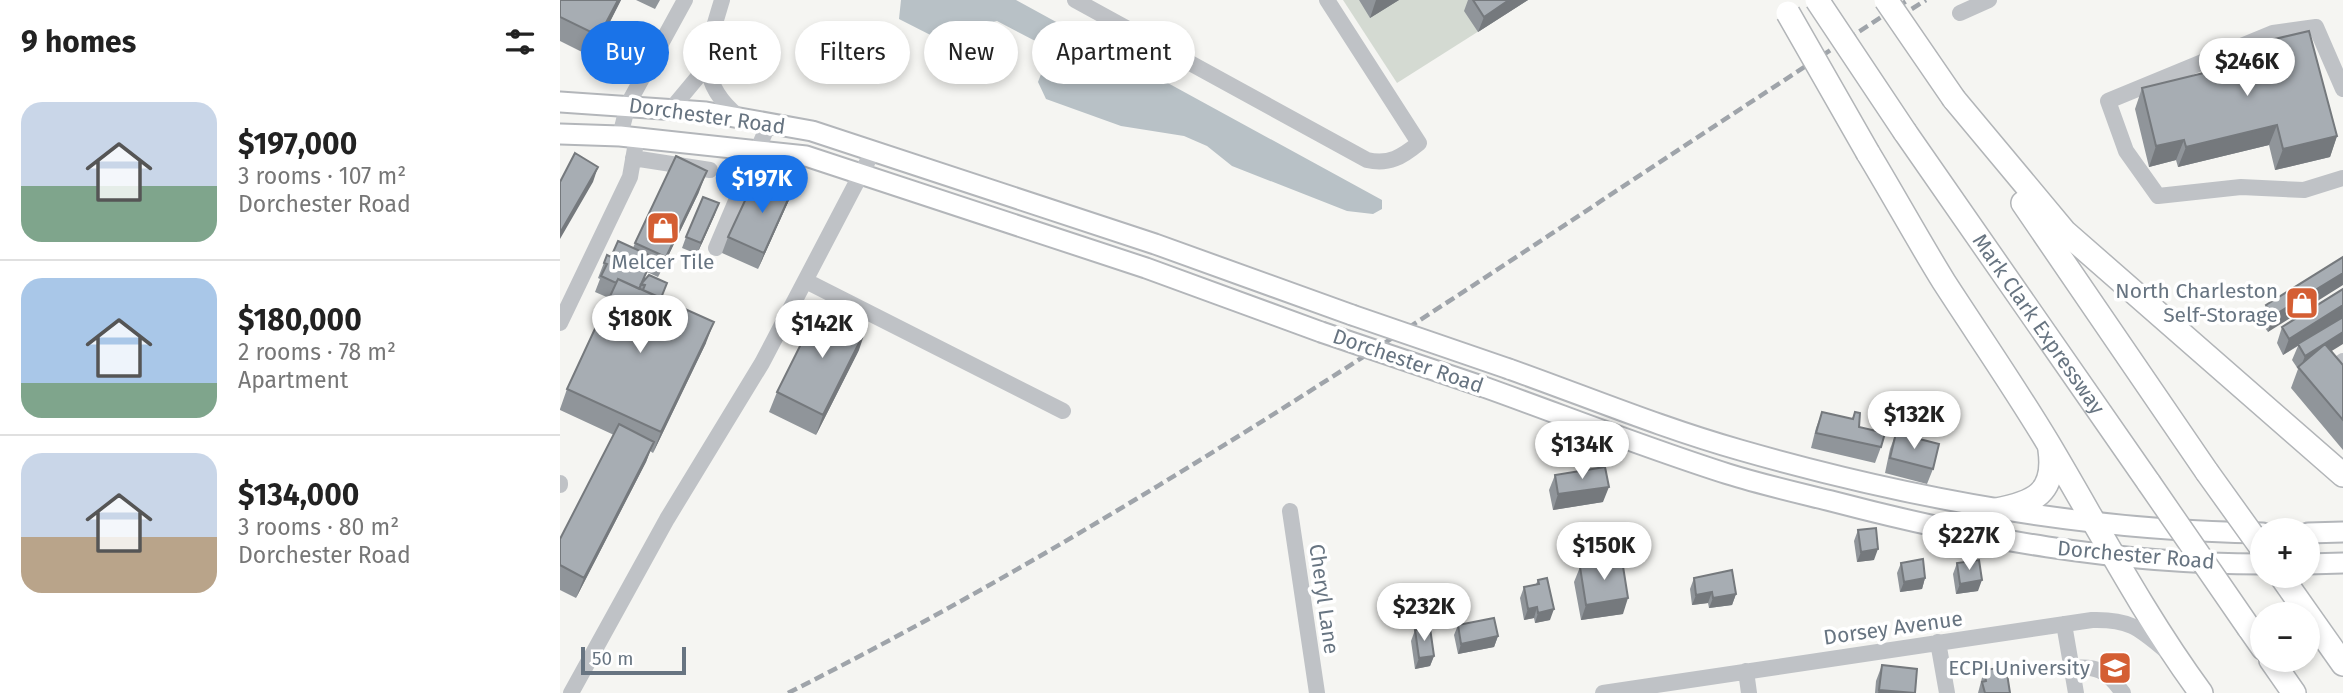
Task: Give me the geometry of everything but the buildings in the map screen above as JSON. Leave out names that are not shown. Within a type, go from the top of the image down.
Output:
[{"type":"highway","name":"Mark Clark Expressway","points":[[1817,0],[1905,132],[2250,629]]},
{"type":"highway","points":[[1886,0],[2250,532]]},
{"type":"highway","points":[[1785,6],[1944,282],[1990,348],[2092,523],[2177,661],[2201,693]]},
{"type":"highway","points":[[1954,99],[2065,232],[2343,475]]},
{"type":"highway","points":[[1996,510],[2021,506],[2035,499],[2044,489],[2053,468],[2050,447]]},
{"type":"highway","points":[[2290,588],[2343,664]]},
{"type":"highway","points":[[2279,672],[2294,693]]},
{"type":"main road","name":"Dorchester Road","points":[[560,102],[672,108],[812,131],[1155,244],[1737,450],[1917,496],[2092,523],[2250,532]]},
{"type":"main road","name":"Dorchester Road","points":[[560,134],[628,136],[806,156],[1146,268],[1321,332],[1742,478],[1911,522],[1997,541],[2113,556],[2203,564],[2250,564]]},
{"type":"main road","points":[[2320,533],[2343,532]]},
{"type":"main road","points":[[2320,564],[2343,563]]},
{"type":"street","points":[[560,323],[630,177],[633,158],[628,136],[628,104],[685,0]]},
{"type":"street","points":[[717,21],[722,0]]},
{"type":"street","points":[[1079,1],[1367,160],[1383,163],[1402,156],[1419,143],[1327,0]]},
{"type":"street","points":[[1959,13],[1989,0]]},
{"type":"street","points":[[2343,89],[2316,27],[2273,33],[2108,101],[2126,151],[2158,196],[2241,187],[2304,190],[2343,178]]},
{"type":"street","points":[[672,108],[692,84]]},
{"type":"street","points":[[710,84],[724,105],[739,117]]},
{"type":"street","points":[[716,248],[769,123]]},
{"type":"street","points":[[571,693],[667,519],[762,363],[873,151]]},
{"type":"street","points":[[633,158],[710,170]]},
{"type":"street","points":[[806,281],[1063,411]]},
{"type":"street","points":[[2343,361],[2333,368],[2343,380]]},
{"type":"street","name":"Cheryl Lane","points":[[1290,511],[1317,693]]},
{"type":"street","name":"Dorsey Avenue","points":[[1602,693],[2092,620],[2113,619],[2134,624],[2177,661]]},
{"type":"street","points":[[2064,624],[2076,693]]},
{"type":"street","points":[[1938,642],[1947,693]]},
{"type":"street","points":[[2072,667],[2092,666],[2109,673],[2123,693]]},
{"type":"street","points":[[1746,671],[1749,693]]},
{"type":"shaded area","points":[[901,0],[1016,0],[1054,21],[1032,21],[1032,39],[1018,32],[1018,21],[924,21],[924,32],[910,25],[910,21],[899,19]]},
{"type":"shaded area","points":[[1343,0],[1528,0],[1397,83]]},
{"type":"shaded area","points":[[1039,84],[1170,84],[1382,200],[1382,209],[1373,214],[1347,211],[1232,166],[1207,146],[1184,136],[1121,126],[1046,99]]},
{"type":"railway","points":[[788,693],[934,616],[1077,535],[1218,449],[1908,0]]},
{"type":"railway","points":[[1899,17],[1926,0]]},
{"type":"place","name":"Melcer Tile","points":[[663,228]]},
{"type":"place","name":"North Charleston Self-Storage","points":[[2302,303]]},
{"type":"place","name":"ECPI University","points":[[2115,668]]}]
